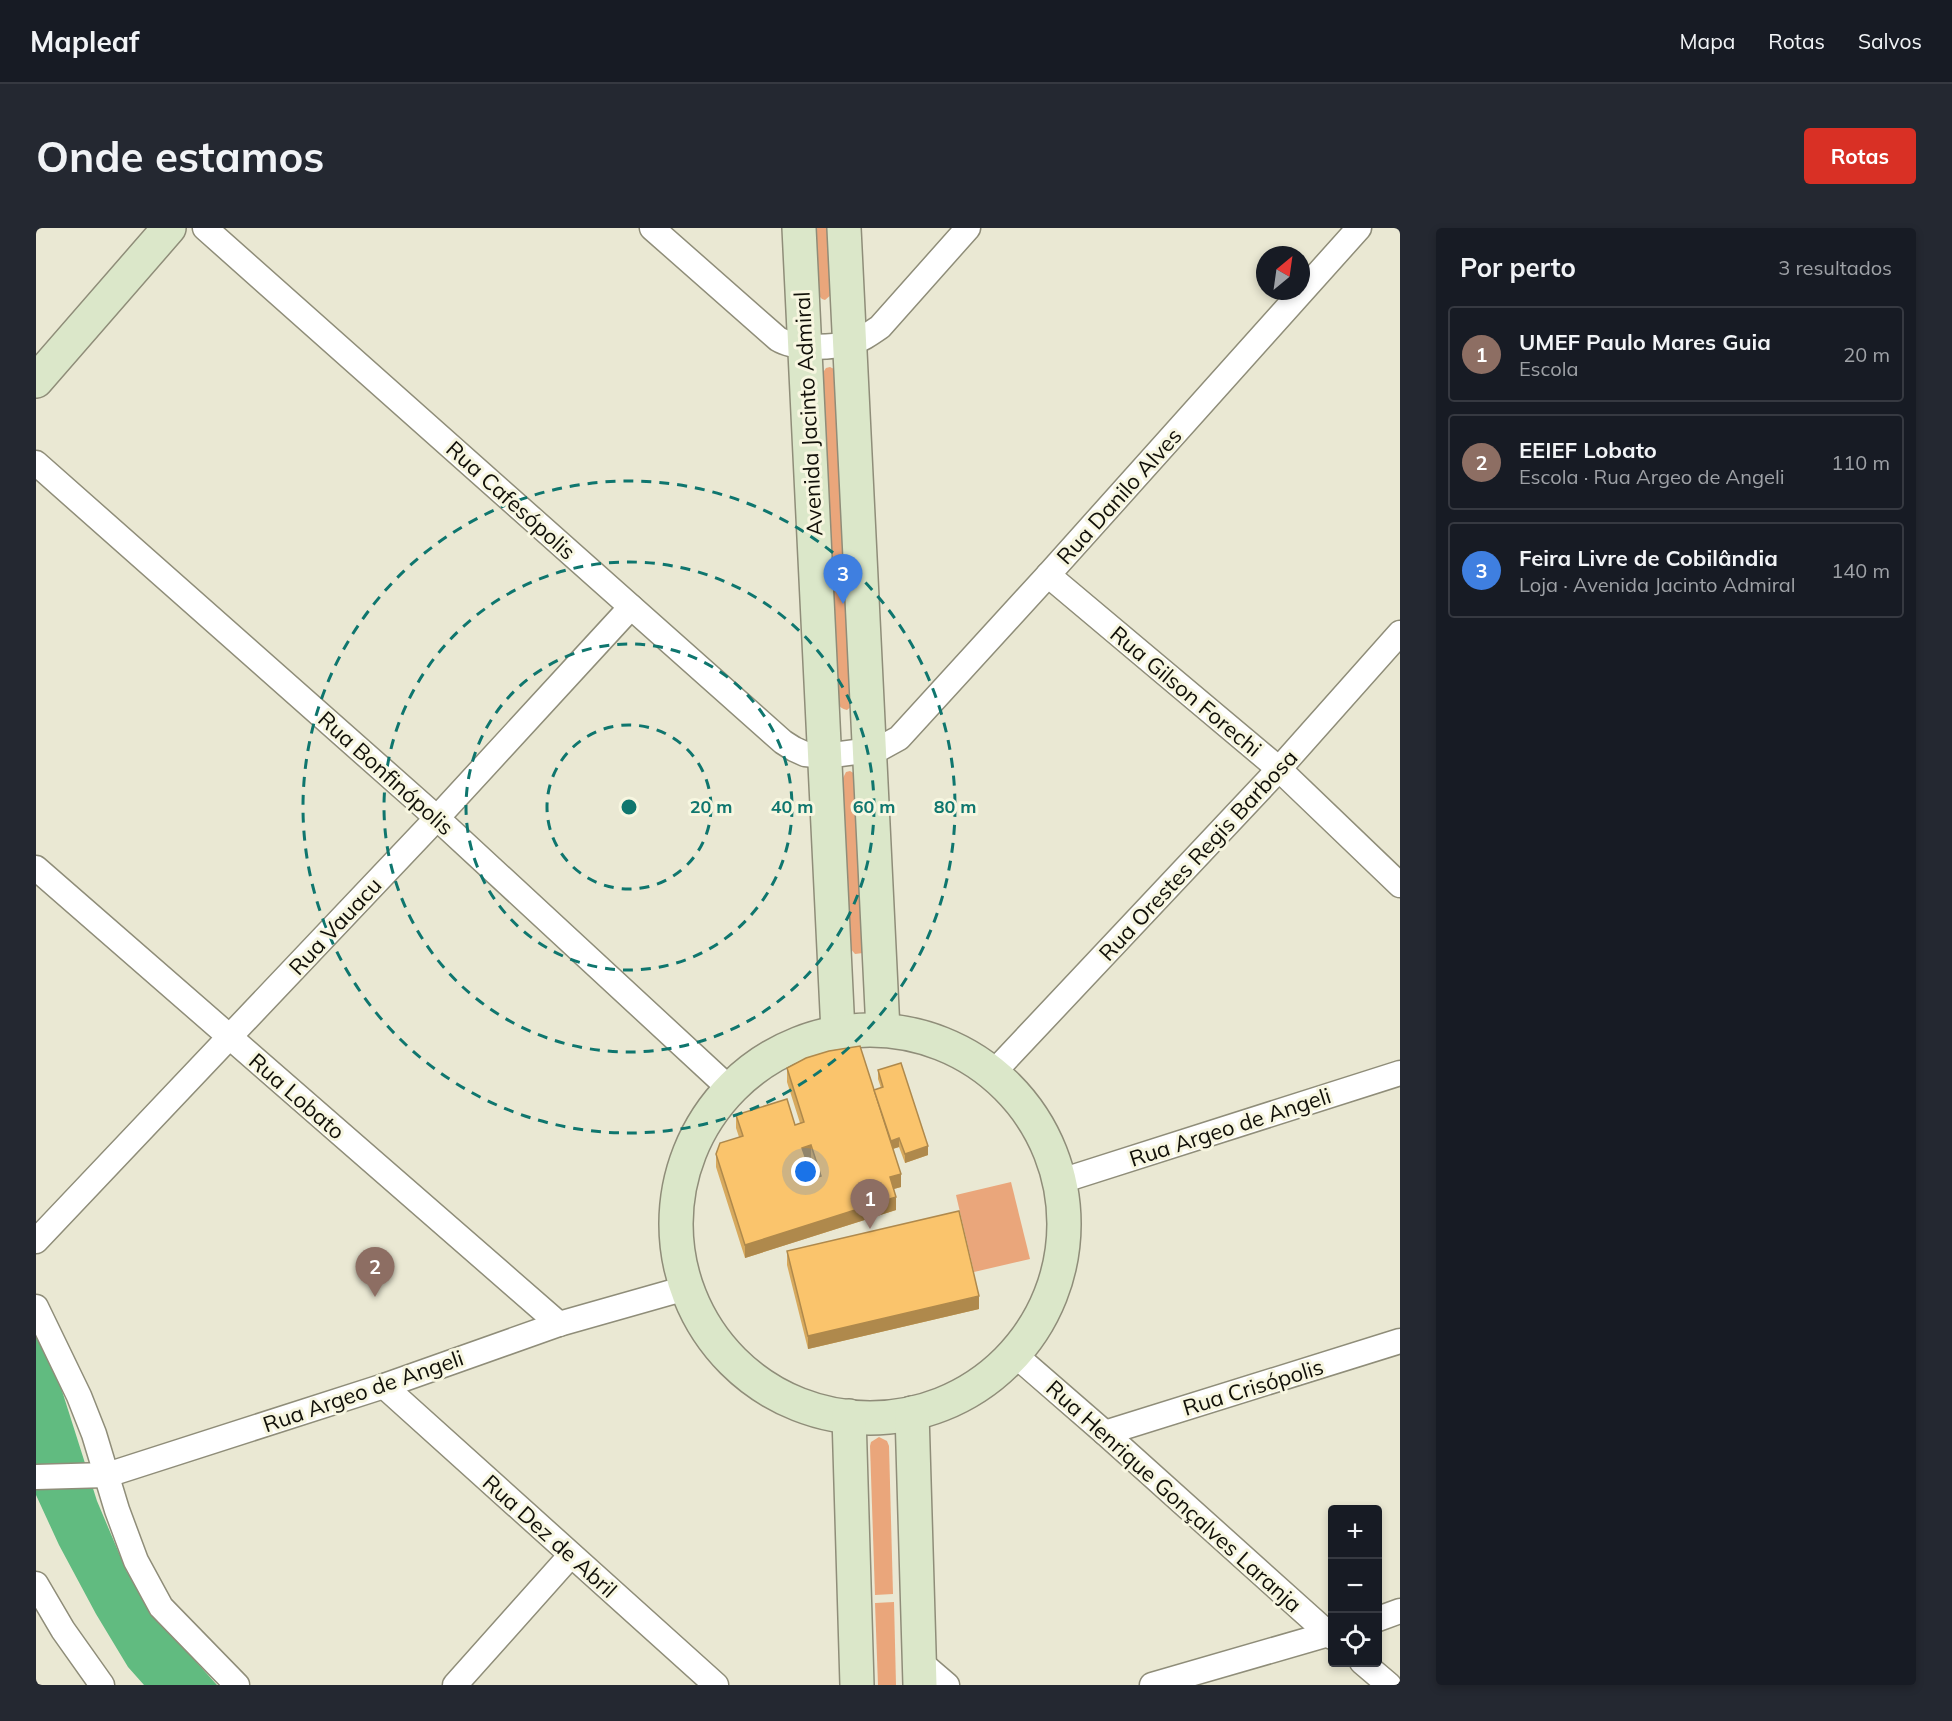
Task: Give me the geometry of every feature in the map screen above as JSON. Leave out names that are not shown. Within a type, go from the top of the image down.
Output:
[{"type":"street","points":[[36,381],[169,228]]},
{"type":"street","name":"Rua Cafesópolis","points":[[205,228],[783,742],[805,754],[825,756]]},
{"type":"street","points":[[652,228],[778,339],[790,345],[805,347],[849,343],[880,327],[968,228]]},
{"type":"street","name":"Avenida Jacinto Admiral","points":[[799,228],[838,1032]]},
{"type":"street","name":"Avenida Jacinto Admiral","points":[[844,228],[883,1030]]},
{"type":"street","name":"Rua Danilo Alves","points":[[825,756],[869,751],[888,745],[899,738],[1359,228]]},
{"type":"street","name":"Rua Bonfinópolis","points":[[36,463],[437,818],[730,1089]]},
{"type":"street","name":"Rua Gilson Forechi","points":[[1048,575],[1280,770],[1400,885]]},
{"type":"street","name":"Rua Vauacu","points":[[36,1241],[437,818],[631,607]]},
{"type":"street","name":"Rua Orestes Regis Barbosa","points":[[993,1073],[1280,770],[1400,633]]},
{"type":"street","name":"Rua Lobato","points":[[36,868],[559,1324]]},
{"type":"street","points":[[883,1030],[941,1043],[960,1052],[993,1073],[1017,1095],[1036,1121],[1051,1150],[1061,1180],[1065,1207],[1065,1234],[1055,1286],[1044,1311],[1031,1334],[991,1375],[966,1393],[938,1406],[912,1413],[878,1417],[849,1416],[816,1410],[788,1399],[761,1384],[736,1365],[716,1342],[699,1316],[686,1288],[678,1253],[676,1218],[680,1183],[691,1148],[708,1117],[730,1089],[753,1069],[780,1052],[808,1040],[838,1032],[883,1030]]},
{"type":"street","name":"Rua Argeo de Angeli","points":[[1061,1180],[1400,1073]]},
{"type":"street","name":"Rua Argeo de Angeli","points":[[36,1477],[99,1476],[384,1386],[559,1324],[686,1288]]},
{"type":"street","points":[[36,1307],[79,1396],[94,1434],[99,1476],[117,1510],[136,1561],[161,1607],[237,1685]]},
{"type":"street","name":"Rua Crisópolis","points":[[1105,1433],[1400,1341]]},
{"type":"street","name":"Rua Henrique Gonçalves Laranja","points":[[1014,1354],[1328,1632]]},
{"type":"street","name":"Rua Dez de Abril","points":[[384,1386],[716,1685]]},
{"type":"street","points":[[912,1413],[920,1673],[947,1685]]},
{"type":"street","points":[[849,1416],[857,1685]]},
{"type":"street","points":[[455,1685],[571,1555]]},
{"type":"street","points":[[36,1584],[63,1630],[102,1685]]},
{"type":"street","points":[[1382,1616],[1400,1611]]},
{"type":"street","points":[[1152,1685],[1328,1636]]},
{"type":"street","points":[[1368,1667],[1389,1685]]},
{"type":"shaded area","points":[[814,228],[828,228],[832,294],[825,300],[817,294]]},
{"type":"shaded area","points":[[826,368],[836,370],[853,705],[847,710],[838,702],[822,374]]},
{"type":"shaded area","points":[[850,771],[857,775],[863,953],[855,954],[850,948],[842,780],[846,772]]},
{"type":"shaded area","points":[[1011,1182],[1030,1259],[974,1272],[956,1195]]},
{"type":"shaded area","points":[[36,1326],[51,1356],[97,1501],[127,1572],[149,1609],[217,1685],[144,1685],[128,1667],[59,1545],[36,1495]]},
{"type":"shaded area","points":[[879,1437],[887,1441],[889,1446],[893,1594],[875,1595],[870,1446],[871,1442]]},
{"type":"shaded area","points":[[894,1602],[896,1685],[878,1685],[875,1603]]},
{"type":"building","points":[[860,1046],[901,1174],[890,1177],[896,1197],[745,1245],[716,1154],[720,1143],[743,1136],[736,1115],[787,1099],[795,1125],[804,1122],[787,1068],[806,1058],[829,1051]],"holes":[[[811,1145],[821,1176],[813,1179],[802,1148]]]},
{"type":"building","points":[[901,1063],[928,1146],[905,1154],[899,1138],[891,1141],[874,1090],[883,1087],[878,1070]]},
{"type":"building","points":[[959,1211],[979,1296],[808,1336],[787,1251]]},
{"type":"place","name":"Feira Livre de Cobilândia","points":[[843,604]]},
{"type":"place","name":"UMEF Paulo Mares Guia","points":[[870,1229]]},
{"type":"place","name":"EEIEF Lobato","points":[[375,1297]]}]
